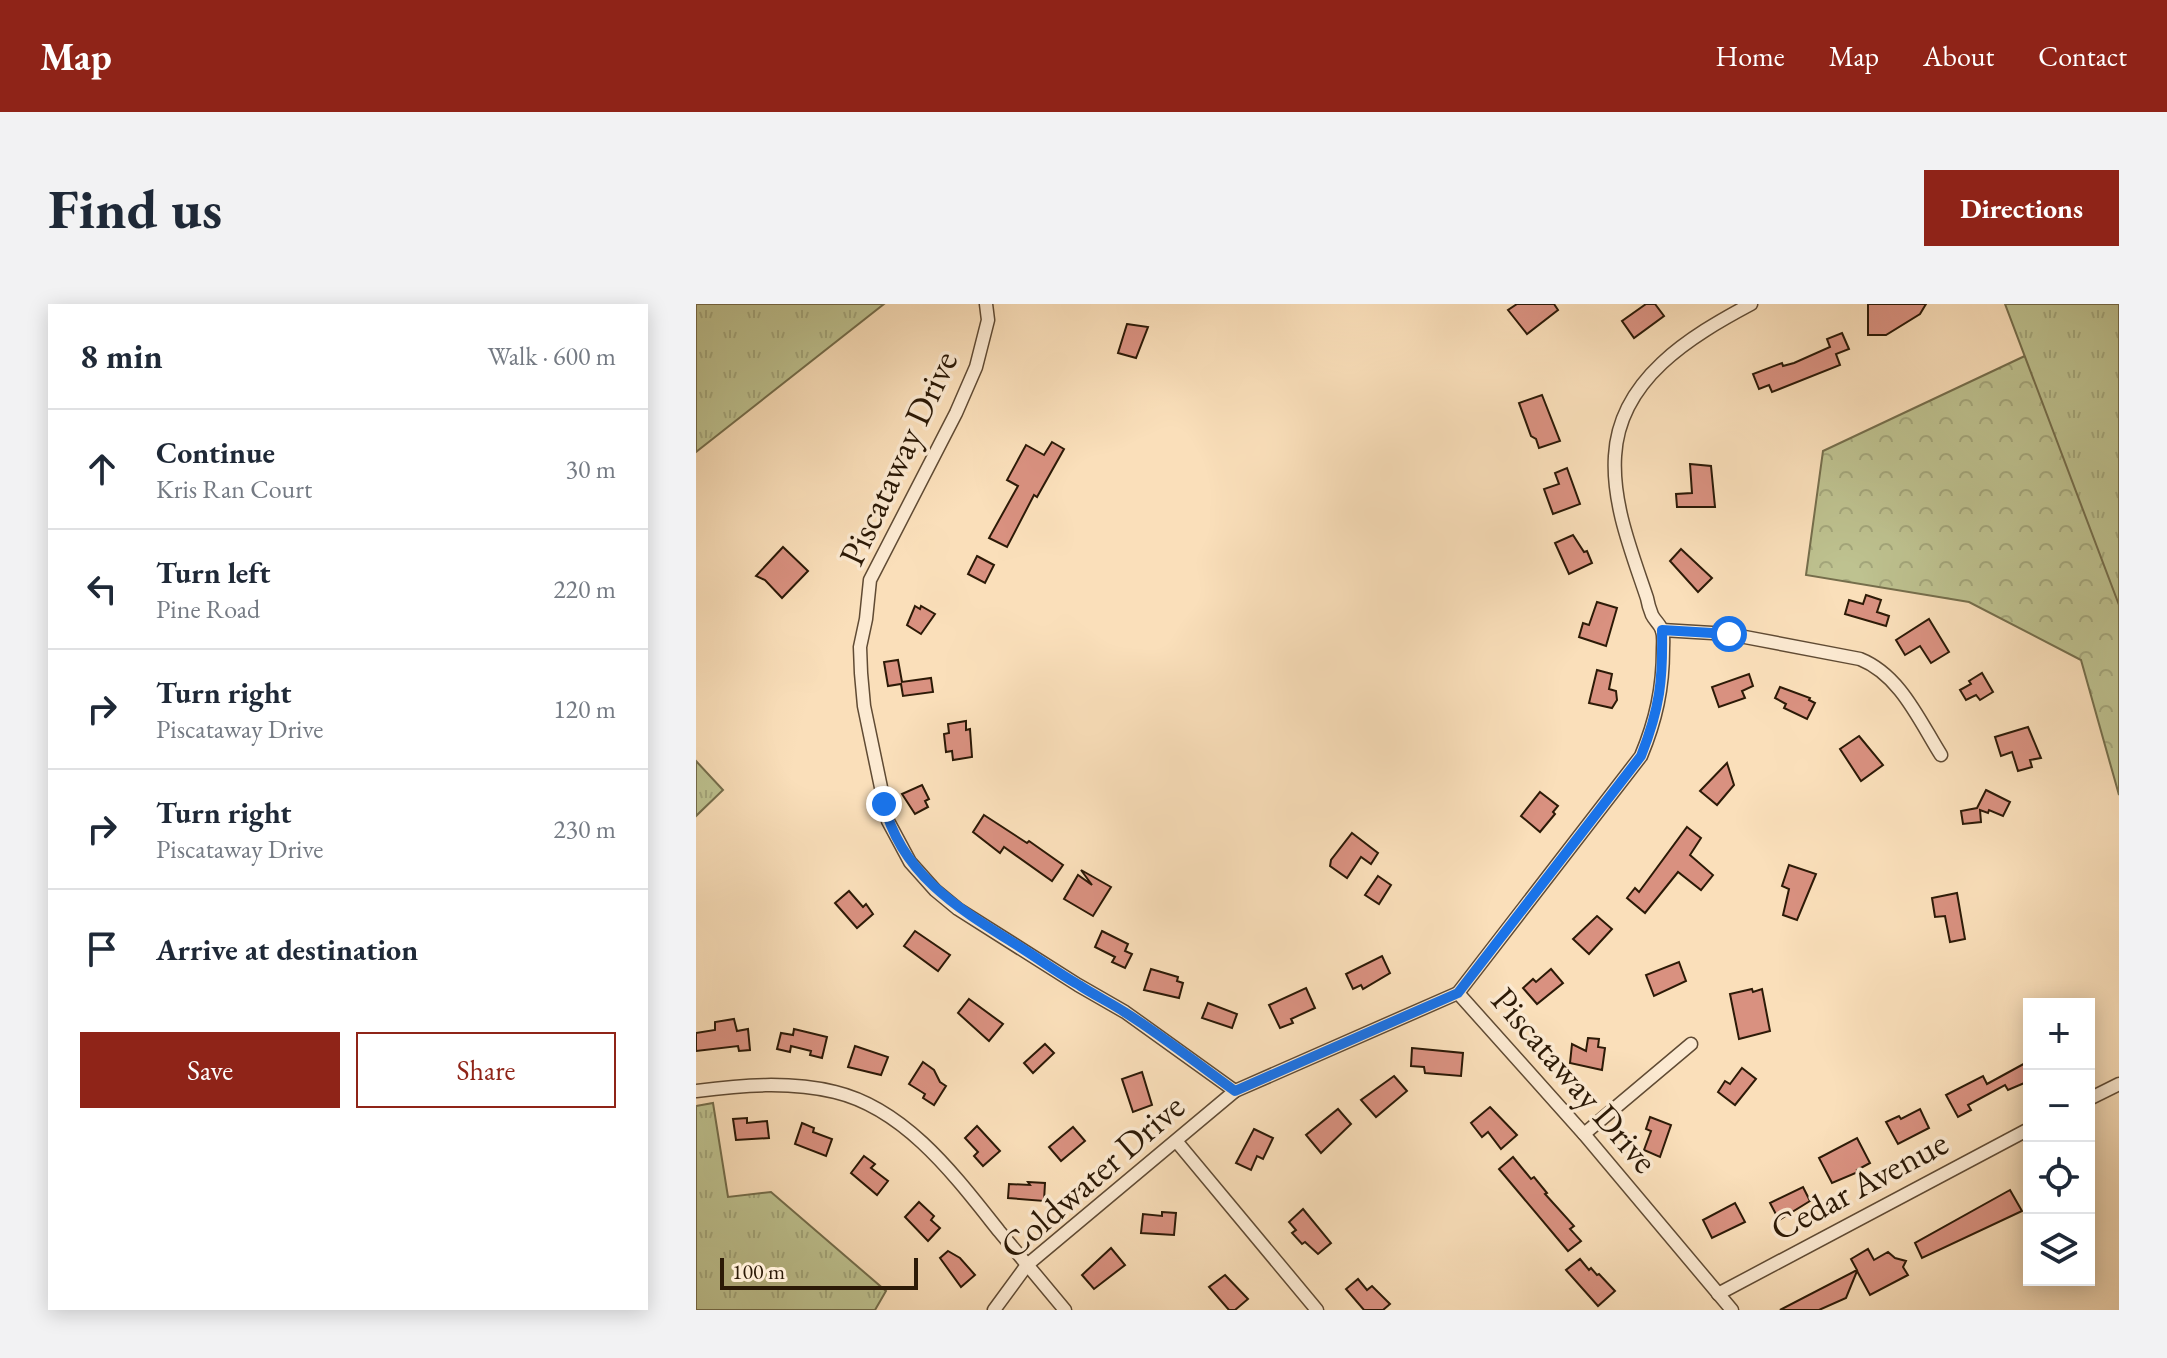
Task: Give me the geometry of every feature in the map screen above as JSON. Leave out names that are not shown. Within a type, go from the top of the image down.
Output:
[{"type":"street","name":"Piscataway Drive","points":[[986,304],[988,320],[976,367],[956,413],[870,580],[860,647],[864,706],[888,821],[910,862],[935,890],[958,909],[1125,1012],[1235,1091],[1458,993],[1584,1134],[1732,1310]]},
{"type":"street","points":[[1458,993],[1641,756],[1656,720],[1662,689],[1662,630],[1653,616],[1625,530],[1615,473],[1620,427],[1641,386],[1667,358],[1699,332],[1751,304]]},
{"type":"street","points":[[1662,630],[1729,634],[1873,664],[1898,687],[1941,755]]},
{"type":"street","points":[[1584,1134],[1691,1044]]},
{"type":"street","points":[[2095,1096],[2119,1084]]},
{"type":"street","points":[[696,1091],[790,1085],[838,1092],[863,1102],[900,1125],[931,1151],[1065,1310]]},
{"type":"street","name":"Coldwater Drive","points":[[994,1310],[1027,1265],[1235,1091]]},
{"type":"street","name":"Cedar Avenue","points":[[1718,1294],[2023,1132]]},
{"type":"street","points":[[1177,1142],[1317,1310]]},
{"type":"green space","points":[[696,304],[884,304],[696,452]]},
{"type":"green space","points":[[2005,304],[2119,304],[2119,605]]},
{"type":"green space","points":[[2119,304],[2119,795],[2081,660],[1969,602],[1806,575],[1823,451],[2029,354]]},
{"type":"green space","points":[[696,761],[723,790],[696,816]]},
{"type":"green space","points":[[713,1103],[728,1197],[771,1192],[886,1291],[875,1310],[696,1310],[696,1106]]},
{"type":"building","points":[[1517,304],[1554,304],[1558,310],[1527,334],[1508,310]]},
{"type":"building","points":[[1646,304],[1655,304],[1664,316],[1634,338],[1622,321]]},
{"type":"building","points":[[1868,304],[1926,304],[1920,314],[1886,335],[1868,335]]},
{"type":"building","points":[[1127,324],[1148,327],[1136,358],[1118,353]]},
{"type":"building","points":[[1842,333],[1849,349],[1836,354],[1840,365],[1772,392],[1769,385],[1759,389],[1753,374],[1782,363],[1783,366],[1794,363],[1830,347],[1827,339]]},
{"type":"building","points":[[1542,395],[1560,441],[1539,448],[1536,439],[1531,436],[1519,403]]},
{"type":"building","points":[[1052,442],[1064,449],[1037,497],[1034,495],[1007,547],[989,538],[1018,486],[1007,480],[1026,445],[1044,455]]},
{"type":"building","points":[[1690,464],[1711,466],[1715,507],[1677,507],[1676,494],[1692,493]]},
{"type":"building","points":[[1567,468],[1580,504],[1553,514],[1544,489],[1559,484],[1555,473]]},
{"type":"building","points":[[1573,535],[1584,552],[1587,551],[1592,563],[1569,574],[1555,543]]},
{"type":"building","points":[[783,547],[808,571],[782,598],[765,580],[756,576]]},
{"type":"building","points":[[1681,549],[1712,578],[1698,592],[1670,561]]},
{"type":"building","points":[[977,556],[994,565],[985,583],[968,574]]},
{"type":"building","points":[[1866,595],[1881,600],[1877,612],[1889,616],[1886,626],[1845,614],[1849,600],[1863,604]]},
{"type":"building","points":[[1597,602],[1617,608],[1606,646],[1579,637],[1583,623],[1589,625]]},
{"type":"building","points":[[915,606],[935,614],[921,634],[907,625]]},
{"type":"building","points":[[1929,619],[1949,652],[1931,663],[1920,646],[1905,655],[1896,640]]},
{"type":"building","points":[[898,660],[902,682],[931,678],[933,692],[903,696],[901,684],[888,686],[884,662]]},
{"type":"building","points":[[1597,670],[1612,674],[1609,689],[1616,691],[1617,700],[1612,708],[1589,703]]},
{"type":"building","points":[[1982,673],[1993,692],[1980,700],[1976,695],[1966,700],[1960,690]]},
{"type":"building","points":[[1749,674],[1753,686],[1742,691],[1745,698],[1719,707],[1712,687]]},
{"type":"building","points":[[1780,687],[1810,698],[1815,703],[1807,719],[1784,708],[1786,704],[1775,698]]},
{"type":"building","points":[[966,721],[966,730],[970,729],[972,757],[953,760],[952,751],[946,752],[944,734],[949,733],[948,724]]},
{"type":"building","points":[[2028,727],[2041,758],[2030,760],[2032,767],[2018,771],[2012,752],[2001,756],[1995,737]]},
{"type":"building","points":[[1859,736],[1883,765],[1861,781],[1840,749]]},
{"type":"building","points":[[1727,763],[1734,785],[1717,805],[1700,791]]},
{"type":"building","points":[[922,785],[929,799],[925,801],[928,807],[915,814],[902,794]]},
{"type":"building","points":[[1986,790],[2010,802],[2003,816],[1980,810],[1981,822],[1963,824],[1961,811],[1977,808]]},
{"type":"building","points":[[1540,792],[1558,806],[1540,832],[1521,816]]},
{"type":"building","points":[[984,815],[1063,865],[1052,881],[1004,847],[1000,853],[973,832]]},
{"type":"building","points":[[1687,827],[1701,838],[1690,855],[1713,875],[1701,890],[1678,872],[1645,913],[1627,898],[1635,888],[1639,892]]},
{"type":"building","points":[[1352,833],[1378,853],[1371,864],[1361,857],[1347,878],[1330,866],[1331,860]]},
{"type":"building","points":[[1789,865],[1816,874],[1797,920],[1783,915],[1789,889],[1782,886]]},
{"type":"building","points":[[1081,870],[1111,887],[1093,916],[1064,899],[1078,875],[1092,885]]},
{"type":"building","points":[[1378,876],[1391,885],[1379,904],[1365,895]]},
{"type":"building","points":[[849,891],[873,914],[857,928],[835,903]]},
{"type":"building","points":[[1957,893],[1965,939],[1950,942],[1945,916],[1935,917],[1932,898]]},
{"type":"building","points":[[1597,916],[1612,929],[1589,954],[1573,939]]},
{"type":"building","points":[[915,931],[950,955],[938,971],[904,946]]},
{"type":"building","points":[[1102,931],[1128,944],[1125,951],[1132,954],[1125,968],[1112,962],[1115,957],[1095,947]]},
{"type":"building","points":[[1382,956],[1390,973],[1363,989],[1361,985],[1353,989],[1346,974]]},
{"type":"building","points":[[1679,962],[1686,981],[1654,996],[1646,975]]},
{"type":"building","points":[[1151,969],[1178,977],[1177,981],[1183,983],[1179,998],[1144,990]]},
{"type":"building","points":[[1551,969],[1563,983],[1537,1004],[1523,988]]},
{"type":"building","points":[[1306,988],[1315,1008],[1280,1028],[1269,1005]]},
{"type":"building","points":[[1752,989],[1753,992],[1762,989],[1770,1031],[1739,1039],[1730,994]]},
{"type":"building","points":[[969,999],[1003,1024],[989,1041],[958,1013]]},
{"type":"building","points":[[1208,1003],[1237,1014],[1232,1028],[1202,1018]]},
{"type":"building","points":[[734,1019],[737,1031],[748,1029],[750,1050],[739,1051],[738,1046],[696,1051],[696,1033],[715,1030],[715,1022]]},
{"type":"building","points":[[794,1029],[827,1037],[822,1058],[810,1055],[811,1051],[791,1046],[790,1052],[777,1049],[781,1033],[793,1035]]},
{"type":"building","points":[[1588,1038],[1599,1039],[1598,1047],[1605,1048],[1602,1070],[1570,1063],[1572,1044],[1586,1051]]},
{"type":"building","points":[[1045,1044],[1054,1053],[1033,1073],[1024,1063]]},
{"type":"building","points":[[855,1046],[888,1057],[881,1075],[848,1067]]},
{"type":"building","points":[[1412,1048],[1463,1053],[1461,1076],[1425,1073],[1424,1067],[1411,1066]]},
{"type":"building","points":[[923,1062],[934,1070],[946,1086],[934,1105],[923,1098],[925,1094],[909,1084]]},
{"type":"building","points":[[2023,1064],[2023,1084],[2008,1090],[2005,1085],[1968,1105],[1971,1110],[1958,1117],[1946,1095],[1983,1076],[1987,1084]]},
{"type":"building","points":[[1742,1068],[1756,1079],[1735,1105],[1718,1092],[1725,1081],[1730,1084]]},
{"type":"building","points":[[1142,1072],[1152,1105],[1133,1112],[1122,1079]]},
{"type":"building","points":[[1394,1076],[1407,1091],[1376,1117],[1361,1100]]},
{"type":"building","points":[[1490,1107],[1517,1135],[1501,1149],[1488,1132],[1482,1137],[1471,1123]]},
{"type":"building","points":[[1338,1109],[1351,1124],[1321,1153],[1306,1135]]},
{"type":"building","points":[[1920,1109],[1929,1128],[1898,1144],[1886,1122],[1899,1116],[1901,1119]]},
{"type":"building","points":[[1650,1117],[1671,1125],[1660,1157],[1644,1150],[1651,1131],[1646,1129]]},
{"type":"building","points":[[747,1118],[747,1123],[767,1121],[769,1138],[736,1140],[733,1119]]},
{"type":"building","points":[[802,1123],[814,1128],[813,1132],[832,1139],[826,1156],[795,1144]]},
{"type":"building","points":[[977,1126],[1000,1151],[983,1166],[974,1156],[978,1152],[965,1138]]},
{"type":"building","points":[[1073,1127],[1085,1141],[1061,1161],[1049,1147]]},
{"type":"building","points":[[1254,1129],[1273,1138],[1263,1159],[1257,1156],[1251,1170],[1236,1163]]},
{"type":"building","points":[[1857,1138],[1870,1163],[1832,1183],[1819,1158]]},
{"type":"building","points":[[864,1156],[875,1164],[871,1168],[888,1181],[877,1195],[851,1173]]},
{"type":"building","points":[[1513,1157],[1531,1179],[1534,1177],[1574,1226],[1570,1229],[1581,1241],[1568,1251],[1499,1169]]},
{"type":"building","points":[[1028,1182],[1045,1183],[1044,1201],[1008,1198],[1009,1184],[1030,1185]]},
{"type":"building","points":[[1803,1187],[1810,1201],[1779,1220],[1770,1203]]},
{"type":"building","points":[[2010,1190],[2022,1211],[1922,1258],[1915,1243]]},
{"type":"building","points":[[919,1202],[934,1216],[931,1220],[940,1228],[928,1241],[905,1217]]},
{"type":"building","points":[[1735,1203],[1745,1222],[1712,1238],[1703,1220]]},
{"type":"building","points":[[1303,1209],[1331,1243],[1318,1254],[1292,1233],[1296,1230],[1289,1222]]},
{"type":"building","points":[[1162,1212],[1176,1213],[1174,1235],[1141,1233],[1143,1214],[1162,1216]]},
{"type":"building","points":[[1111,1248],[1125,1265],[1094,1289],[1082,1275]]},
{"type":"building","points":[[1868,1249],[1874,1260],[1888,1252],[1906,1261],[1903,1267],[1908,1275],[1870,1295],[1857,1271],[1846,1298],[1819,1310],[1780,1310],[1857,1270],[1851,1259]]},
{"type":"building","points":[[948,1251],[960,1258],[975,1275],[961,1287],[940,1258]]},
{"type":"building","points":[[1580,1259],[1615,1291],[1598,1306],[1566,1270]]},
{"type":"building","points":[[1225,1275],[1248,1299],[1235,1310],[1229,1310],[1209,1287]]},
{"type":"building","points":[[1358,1279],[1367,1290],[1372,1286],[1390,1304],[1383,1310],[1364,1310],[1346,1289]]},
{"type":"route","points":[[884,804],[894,835],[910,862],[935,890],[958,909],[1125,1012],[1235,1091],[1458,993],[1641,756],[1656,720],[1662,689],[1662,630],[1729,634]]}]
